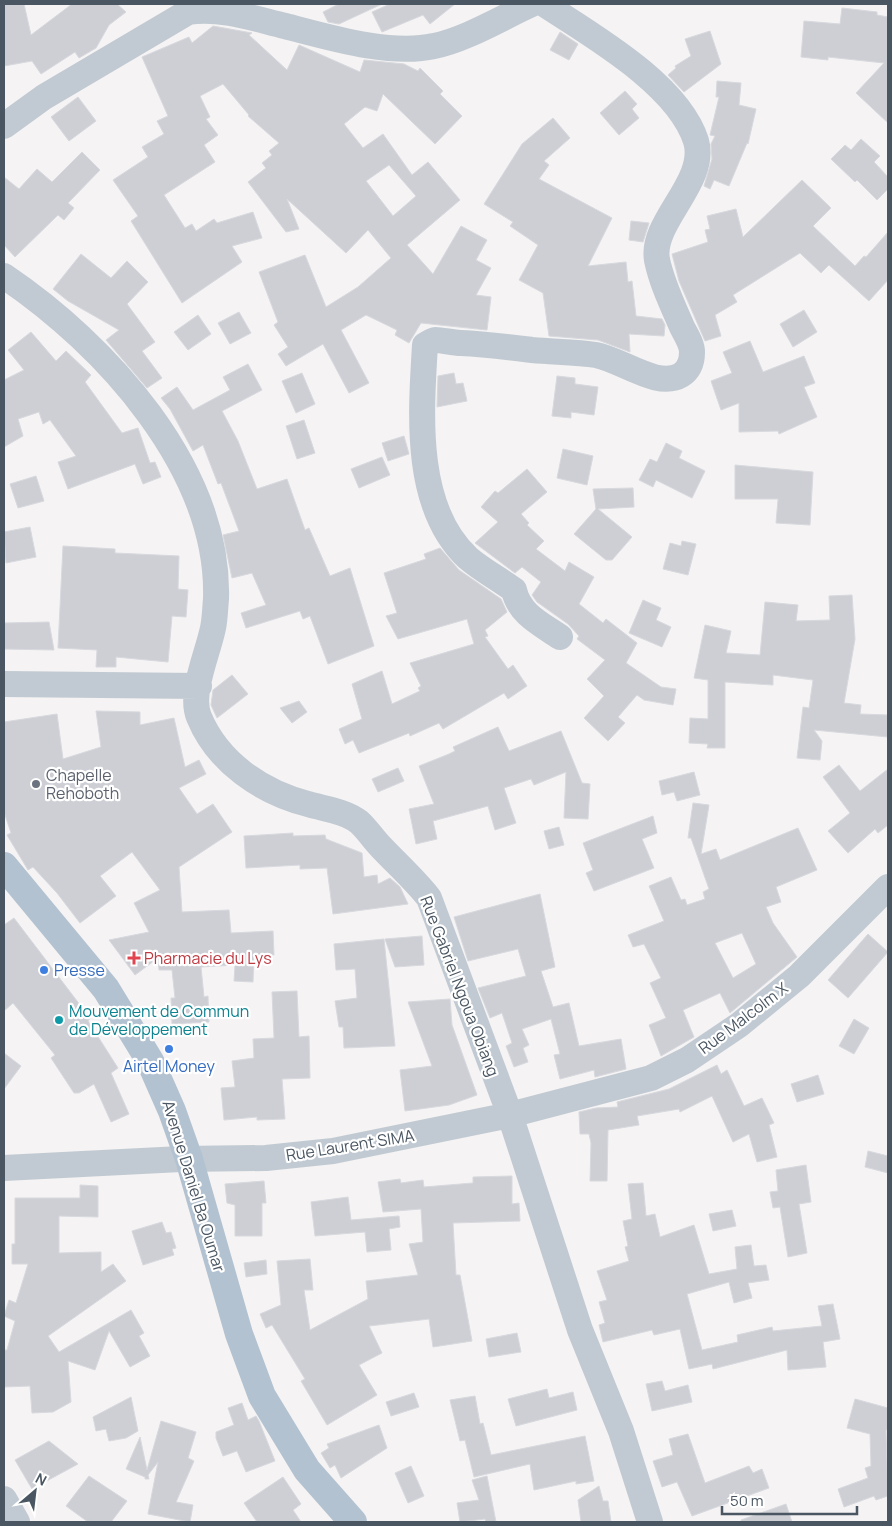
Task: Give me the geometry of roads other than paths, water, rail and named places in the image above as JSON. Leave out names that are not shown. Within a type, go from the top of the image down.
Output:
[{"type":"main road","name":"Avenue Daniel Ba Oumar","points":[[4,866],[83,960],[130,1025],[162,1085],[189,1159],[239,1334],[262,1396],[307,1470],[353,1522]]},
{"type":"street","points":[[4,126],[52,92],[188,8],[230,12],[322,35],[368,44],[408,48],[433,47],[455,40],[532,4]]},
{"type":"street","points":[[544,4],[609,46],[650,80],[671,101],[696,142],[696,158],[691,178],[656,246],[657,259],[665,288],[692,350],[691,363],[684,374],[671,380],[656,378],[615,360],[596,355],[487,343],[433,340],[425,345],[421,439],[433,498],[447,532],[468,558],[514,590],[516,599],[526,614],[560,637]]},
{"type":"street","name":"Rue Gabriel Ngoua Obiang","points":[[4,276],[76,330],[140,403],[182,467],[208,531],[214,566],[214,626],[196,701],[199,716],[227,760],[265,788],[281,796],[332,809],[358,822],[380,847],[409,874],[429,898],[510,1115],[577,1321],[621,1431],[650,1522]]},
{"type":"street","points":[[4,684],[199,686]]},
{"type":"street","name":"Rue Malcolm X","points":[[510,1115],[651,1078],[687,1060],[723,1037],[799,976],[888,887]]},
{"type":"street","name":"Rue Laurent SIMA","points":[[4,1168],[189,1159],[266,1158],[333,1151],[510,1115]]},
{"type":"street","points":[[4,1499],[17,1522]]},
{"type":"place","name":"Chapelle Rehoboth","points":[[36,784]]},
{"type":"place","name":"Pharmacie du Lys","points":[[134,958]]},
{"type":"place","name":"Presse","points":[[44,970]]},
{"type":"place","name":"Mouvement de Commun de Développement","points":[[59,1020]]},
{"type":"place","name":"Airtel Money","points":[[169,1049]]}]
